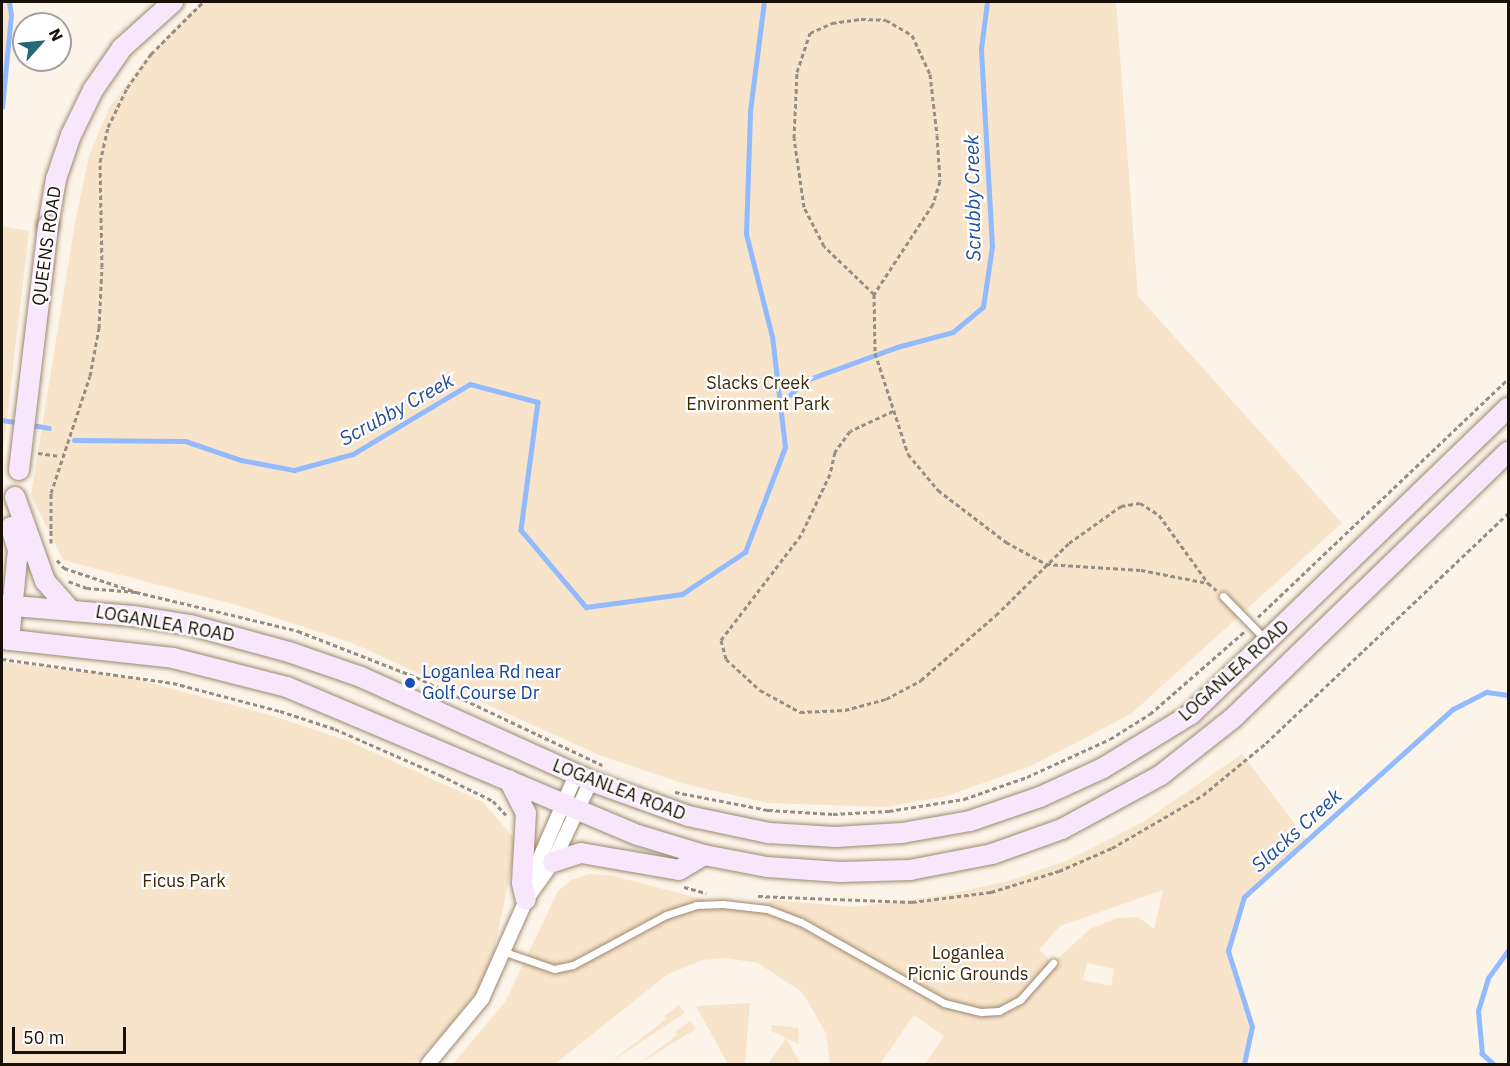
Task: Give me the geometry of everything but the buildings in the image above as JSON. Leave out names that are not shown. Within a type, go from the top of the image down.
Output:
[{"type":"main road","name":"QUEENS ROAD","points":[[2,545],[11,527],[48,226],[56,180],[71,135],[93,90],[122,48],[173,2]]},
{"type":"main road","name":"LOGANLEA ROAD","points":[[8,605],[69,609],[190,625],[289,652],[361,677],[584,778],[688,816],[769,833],[835,837],[902,833],[970,821],[1040,797],[1147,744],[1191,714],[1268,643],[1509,408]]},
{"type":"main road","name":"LOGANLEA ROAD","points":[[5,640],[119,650],[223,669],[343,708],[638,835],[704,855],[767,867],[840,872],[910,870],[992,854],[1091,815],[1161,775],[1232,719],[1509,452]]},
{"type":"main road","points":[[15,497],[45,581],[69,609]]},
{"type":"main road","name":"QUEENS ROAD","points":[[5,640],[8,605],[18,550],[11,527]]},
{"type":"main road","points":[[509,780],[526,813],[522,883],[530,892]]},
{"type":"main road","points":[[553,862],[581,853],[679,870],[704,855]]},
{"type":"street","points":[[530,892],[553,862],[571,807],[584,778]]},
{"type":"street","points":[[428,1065],[482,999],[530,892],[537,864],[571,807]]},
{"type":"lane","points":[[1223,596],[1268,643]]},
{"type":"lane","points":[[505,952],[554,969],[573,965],[666,915],[696,905],[723,904],[767,909],[801,922],[944,1003],[981,1012],[999,1011],[1020,1000],[1053,963]]},
{"type":"path","points":[[203,2],[151,54],[127,88],[108,127],[99,162],[102,267],[99,328],[90,376],[51,493],[50,535],[55,558],[64,568],[136,592],[298,631],[416,677],[607,768]]},
{"type":"path","points":[[874,294],[824,246],[804,207],[794,138],[797,72],[810,33],[832,23],[861,19],[886,20],[912,35],[930,74],[940,181],[933,204],[874,294],[875,353],[908,454],[938,490],[1006,542],[1046,564],[1141,570],[1208,584]]},
{"type":"path","points":[[668,790],[768,810],[833,814],[890,812],[964,799],[1036,774],[1110,739],[1150,714],[1251,624],[1509,379]]},
{"type":"path","points":[[893,411],[850,431],[835,452],[830,474],[801,535],[721,640],[726,659],[760,690],[800,712],[845,710],[886,699],[921,680],[1046,564],[1095,522],[1121,506],[1140,503],[1159,515],[1208,584],[1223,596]]},
{"type":"path","points":[[45,581],[56,577],[87,588],[136,592]]},
{"type":"path","points":[[2,659],[174,683],[280,711],[335,729],[441,775],[493,801],[512,826],[526,825]]},
{"type":"green space","points":[[2,2],[9,2],[11,15],[2,107]]},
{"type":"green space","name":"Slacks Creek Environment Park","points":[[206,2],[1116,2],[1138,296],[1342,523],[1131,714],[1033,765],[947,796],[886,807],[767,803],[685,784],[599,755],[352,643],[240,606],[63,560],[31,495],[75,223],[89,156],[109,108],[143,62],[188,13]]},
{"type":"green space","points":[[2,226],[29,231],[2,461]]},
{"type":"green space","name":"Ficus Park","points":[[2,662],[132,678],[273,716],[351,742],[483,802],[513,837],[515,851],[489,974],[452,1024],[413,1064],[2,1064]]},
{"type":"green space","name":"Loganlea Picnic Grounds","points":[[1242,754],[1307,840],[1244,897],[1228,951],[1252,1027],[1244,1064],[925,1064],[944,1036],[914,1015],[880,1064],[830,1064],[826,1033],[802,992],[758,963],[725,958],[703,960],[668,974],[555,1064],[453,1064],[505,1002],[558,891],[571,880],[589,874],[610,875],[709,901],[753,905],[775,900],[855,907],[946,895],[1012,880],[1068,860],[1143,822]],"holes":[[[1163,890],[1154,929],[1138,917],[1117,918],[1090,929],[1053,963],[1039,950],[1060,926]],[[1087,963],[1114,969],[1111,986],[1083,980]]]},
{"type":"green space","points":[[750,1003],[745,1064],[728,1064],[696,1006]]},
{"type":"green space","points":[[679,1005],[685,1013],[608,1064],[666,1019],[664,1016]]},
{"type":"green space","points":[[690,1021],[696,1029],[639,1064],[677,1035],[675,1032]]},
{"type":"green space","points":[[772,1025],[798,1028],[799,1044],[771,1031]]},
{"type":"green space","points":[[786,1038],[800,1063],[768,1064]]},
{"type":"waterway","name":"Scrubby Creek","points":[[2,107],[11,15],[9,2]]},
{"type":"waterway","name":"Scrubby Creek","points":[[74,440],[185,441],[241,460],[294,470],[353,454],[470,384],[538,402],[521,530],[586,607],[682,594],[745,552],[785,447],[772,337],[746,234],[750,111],[764,2]]},
{"type":"waterway","name":"Scrubby Creek","points":[[780,405],[804,381],[897,347],[953,332],[983,307],[992,247],[981,49],[987,2]]},
{"type":"waterway","name":"Scrubby Creek","points":[[2,420],[20,423]]},
{"type":"waterway","name":"Scrubby Creek","points":[[31,425],[49,428]]},
{"type":"waterway","name":"Slacks Creek","points":[[1244,1064],[1252,1027],[1228,951],[1244,897],[1453,709],[1487,692],[1508,695]]},
{"type":"waterway","name":"Slacks Creek","points":[[1493,1064],[1482,1054],[1478,1011],[1488,978],[1508,950]]},
{"type":"place","name":"Loganlea Rd near Golf Course Dr","points":[[410,683]]}]
